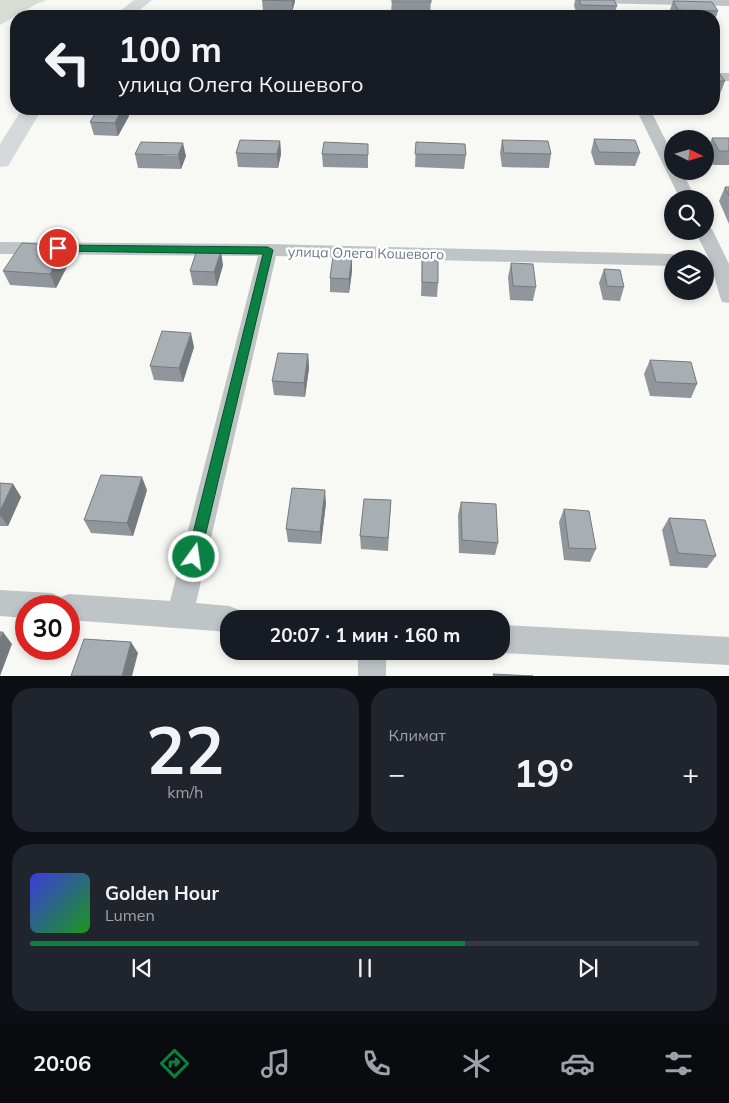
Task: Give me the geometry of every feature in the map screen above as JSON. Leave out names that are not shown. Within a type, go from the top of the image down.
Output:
[{"type":"main road","points":[[130,10],[144,0]]},
{"type":"main road","points":[[0,161],[28,115]]},
{"type":"street","points":[[590,0],[729,3]]},
{"type":"street","points":[[646,115],[664,151]]},
{"type":"street","points":[[708,240],[718,261],[729,297]]},
{"type":"street","name":"улица Олега Кошевого","points":[[0,248],[268,250],[664,260]]},
{"type":"street","points":[[180,615],[268,250]]},
{"type":"street","points":[[0,603],[15,604]]},
{"type":"street","points":[[80,609],[220,618]]},
{"type":"street","points":[[510,639],[729,651]]},
{"type":"street","points":[[372,660],[372,676]]},
{"type":"shaded area","points":[[0,0],[47,0],[26,10],[10,10],[10,19],[0,25]]},
{"type":"building","points":[[392,0],[431,0],[431,2],[392,2]]},
{"type":"building","points":[[579,0],[614,0],[617,6],[581,5]]},
{"type":"building","points":[[673,1],[712,2],[717,10],[678,10]]},
{"type":"building","points":[[720,75],[725,81],[720,81]]},
{"type":"building","points":[[94,115],[119,115],[115,123],[90,122]]},
{"type":"building","points":[[714,138],[729,138],[729,151],[719,151]]},
{"type":"building","points":[[594,139],[635,140],[640,153],[599,152]]},
{"type":"building","points":[[240,140],[280,141],[277,154],[236,153]]},
{"type":"building","points":[[502,140],[548,141],[551,154],[504,153]]},
{"type":"building","points":[[141,142],[183,143],[178,155],[135,154]]},
{"type":"building","points":[[324,142],[368,144],[368,155],[322,154]]},
{"type":"building","points":[[416,142],[465,144],[466,155],[415,154]]},
{"type":"building","points":[[725,187],[729,187],[729,196]]},
{"type":"building","points":[[22,243],[66,246],[50,274],[3,271]]},
{"type":"building","points":[[197,250],[221,251],[214,272],[190,271]]},
{"type":"building","points":[[333,256],[352,257],[349,279],[330,278]]},
{"type":"building","points":[[422,260],[438,261],[438,283],[422,282]]},
{"type":"building","points":[[511,263],[533,264],[536,287],[513,286]]},
{"type":"building","points":[[604,269],[620,270],[624,287],[607,286]]},
{"type":"building","points":[[162,331],[191,333],[179,368],[150,366]]},
{"type":"building","points":[[278,353],[308,354],[304,383],[272,381]]},
{"type":"building","points":[[650,360],[691,362],[697,384],[656,382]]},
{"type":"building","points":[[101,475],[142,477],[127,523],[84,520]]},
{"type":"building","points":[[0,483],[13,484],[0,511]]},
{"type":"building","points":[[292,488],[325,490],[320,532],[286,529]]},
{"type":"building","points":[[364,499],[391,500],[388,538],[360,536]]},
{"type":"building","points":[[461,502],[496,504],[498,543],[462,540]]},
{"type":"building","points":[[564,509],[589,511],[596,549],[569,548]]},
{"type":"building","points":[[669,518],[705,520],[716,556],[678,553]]},
{"type":"building","points":[[84,639],[131,642],[122,676],[71,676],[77,660],[80,660],[80,650]]},
{"type":"building","points":[[493,674],[533,676],[494,676]]},
{"type":"route","points":[[58,248],[268,250],[194,557]]}]
